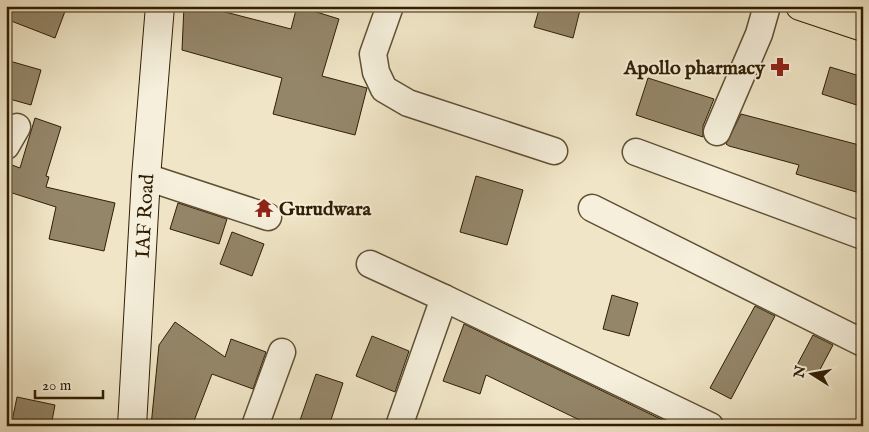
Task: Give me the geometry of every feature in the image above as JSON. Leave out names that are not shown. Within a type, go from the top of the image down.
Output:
[{"type":"main road","points":[[800,6],[863,27]]},
{"type":"street","name":"IAF Road","points":[[132,426],[146,177],[160,6]]},
{"type":"street","points":[[390,6],[373,54],[376,72],[384,89],[408,104],[554,151]]},
{"type":"street","points":[[717,132],[759,34],[767,6]]},
{"type":"street","points":[[636,152],[863,236]]},
{"type":"street","points":[[146,177],[268,217]]},
{"type":"street","points":[[592,208],[863,343]]},
{"type":"street","points":[[370,264],[710,426]]},
{"type":"street","points":[[399,426],[444,298]]},
{"type":"street","points":[[255,426],[282,352]]},
{"type":"building","points":[[6,6],[67,6],[55,38],[6,19]]},
{"type":"building","points":[[184,6],[202,6],[291,29],[297,6],[339,19],[322,76],[367,88],[355,135],[273,114],[282,78],[182,50]]},
{"type":"building","points":[[540,6],[581,6],[573,38],[534,27]]},
{"type":"building","points":[[6,60],[41,70],[31,105],[6,98]]},
{"type":"building","points":[[830,67],[863,77],[863,107],[822,94]]},
{"type":"building","points":[[648,78],[714,99],[703,126],[703,137],[636,115]]},
{"type":"building","points":[[741,114],[863,146],[863,194],[796,174],[799,165],[729,146],[726,144]]},
{"type":"building","points":[[35,118],[61,127],[46,176],[49,177],[46,187],[115,203],[104,251],[49,239],[56,207],[6,191],[6,182],[12,165],[20,168]]},
{"type":"building","points":[[476,176],[523,190],[507,245],[460,232]]},
{"type":"building","points":[[178,203],[227,219],[219,244],[170,229]]},
{"type":"building","points":[[232,232],[264,244],[252,276],[220,264]]},
{"type":"building","points":[[612,295],[638,303],[629,336],[603,329]]},
{"type":"building","points":[[755,306],[775,316],[731,399],[710,388]]},
{"type":"building","points":[[175,322],[225,357],[231,339],[266,352],[253,389],[212,374],[192,426],[151,426],[159,345]]},
{"type":"building","points":[[464,324],[675,426],[592,426],[486,375],[480,394],[443,381]]},
{"type":"building","points":[[813,335],[833,345],[816,377],[796,367]]},
{"type":"building","points":[[372,336],[409,351],[395,392],[356,376]]},
{"type":"building","points":[[316,374],[343,383],[329,426],[298,426]]},
{"type":"building","points":[[17,397],[55,405],[51,426],[11,426]]},
{"type":"place","name":"Apollo pharmacy","points":[[780,67]]},
{"type":"place","name":"Gurudwara","points":[[264,208]]}]
